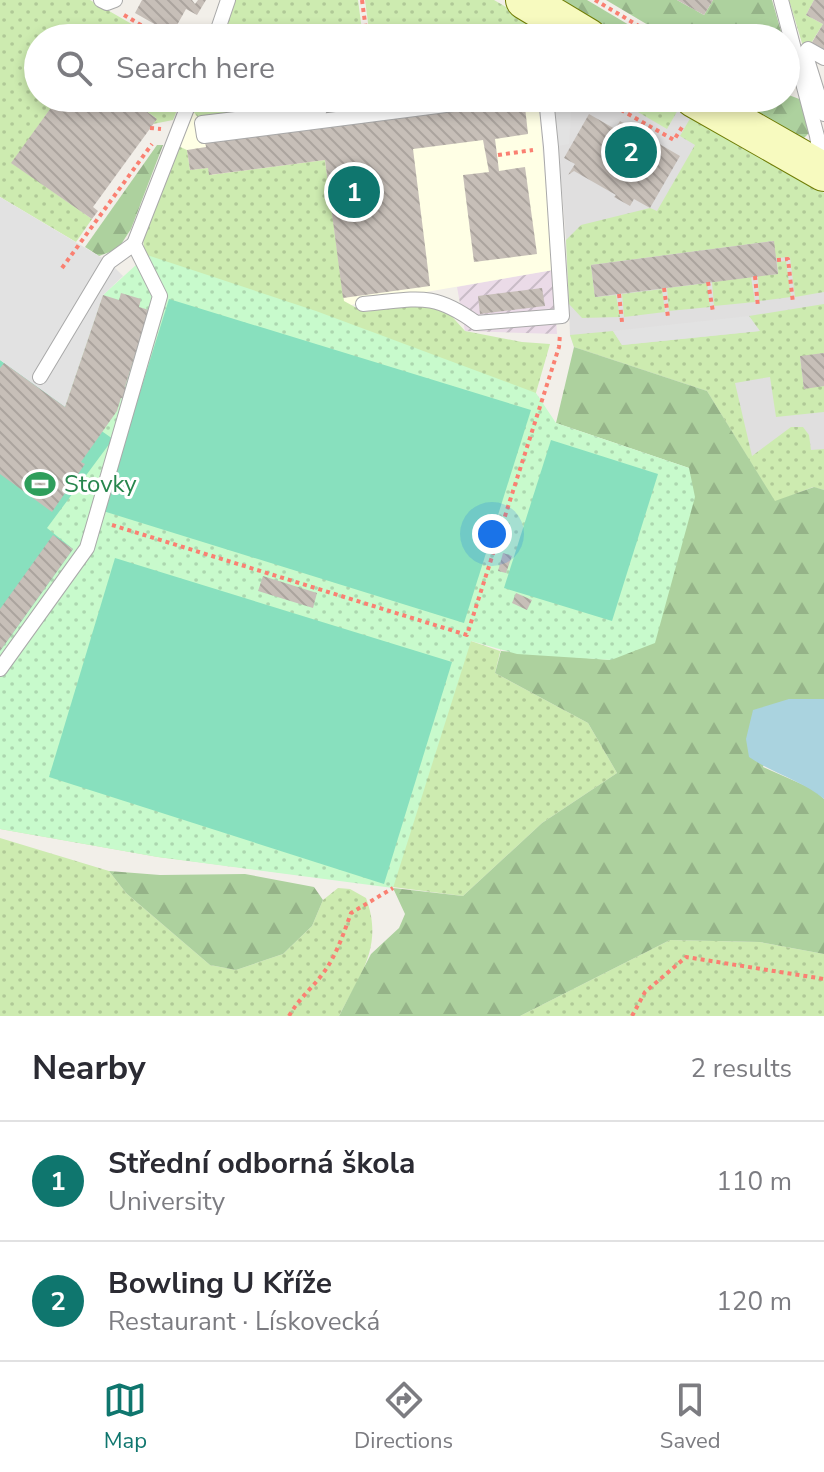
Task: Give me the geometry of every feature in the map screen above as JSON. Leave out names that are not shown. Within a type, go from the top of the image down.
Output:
[{"type":"main road","points":[[535,15],[556,24]]},
{"type":"main road","points":[[696,112],[822,154]]},
{"type":"lane","points":[[220,24],[228,0]]},
{"type":"lane","points":[[781,0],[787,24]]},
{"type":"lane","points":[[824,58],[808,49],[805,53],[824,114]]},
{"type":"lane","points":[[800,71],[822,154]]},
{"type":"lane","points":[[40,377],[109,262],[134,244],[186,112]]},
{"type":"lane","points":[[295,112],[202,123],[204,136],[391,112]]},
{"type":"lane","points":[[363,304],[432,299],[452,305],[476,323],[562,316],[547,112]]},
{"type":"lane","points":[[0,669],[87,548],[96,520],[160,296],[134,244]]},
{"type":"path","points":[[362,0],[365,24]]},
{"type":"path","points":[[595,0],[635,24]]},
{"type":"path","points":[[108,1],[142,24]]},
{"type":"path","points":[[625,112],[674,140],[689,112]]},
{"type":"path","points":[[62,268],[163,129]]},
{"type":"path","points":[[498,155],[551,147]]},
{"type":"path","points":[[777,260],[788,259],[793,303]]},
{"type":"path","points":[[755,276],[758,307]]},
{"type":"path","points":[[708,282],[713,312]]},
{"type":"path","points":[[664,288],[668,317]]},
{"type":"path","points":[[619,294],[622,322]]},
{"type":"path","points":[[96,520],[467,635],[559,347],[562,316]]},
{"type":"path","points":[[289,1016],[322,975],[338,949],[351,913],[393,888]]},
{"type":"path","points":[[632,1016],[645,992],[686,957],[824,979]]},
{"type":"shaded area","points":[[192,112],[539,112],[553,270],[316,311],[144,249]]},
{"type":"shaded area","points":[[547,112],[571,112],[569,144],[551,147]]},
{"type":"shaded area","points":[[555,112],[687,112],[824,193],[824,490],[813,487],[775,502],[707,391],[574,347],[570,335]]},
{"type":"shaded area","points":[[0,197],[109,262],[123,276],[103,295],[65,407],[0,360]]},
{"type":"shaded area","points":[[553,270],[557,334],[465,331],[457,287]]},
{"type":"shaded area","points":[[749,316],[760,331],[622,345],[613,331]]},
{"type":"green space","points":[[0,0],[90,0],[132,24],[24,24],[24,112],[48,112],[12,163],[92,219],[76,242],[0,197]]},
{"type":"green space","points":[[235,0],[358,0],[361,24],[227,24]]},
{"type":"green space","points":[[365,0],[494,0],[530,21],[530,24],[368,24]]},
{"type":"green space","points":[[555,0],[587,0],[627,24],[595,24]]},
{"type":"green space","points":[[606,0],[677,0],[704,15],[713,0],[772,0],[779,24],[646,24]]},
{"type":"green space","points":[[789,0],[814,0],[806,15],[823,24],[805,53],[800,24],[796,24]]},
{"type":"green space","points":[[802,100],[809,133],[801,141],[747,112],[800,112]]},
{"type":"green space","points":[[148,112],[176,112],[173,120],[153,124],[156,118]]},
{"type":"green space","points":[[194,112],[295,112],[202,123]]},
{"type":"green space","points":[[638,112],[677,112],[667,129]]},
{"type":"green space","points":[[692,115],[824,193],[824,292],[795,297],[790,257],[776,258],[773,241],[591,265],[595,297],[616,295],[620,317],[582,318],[569,304],[566,240],[581,225],[650,208],[657,211],[695,145],[680,136]]},
{"type":"green space","points":[[157,145],[163,145],[131,229],[118,249],[99,256],[85,247]]},
{"type":"green space","points":[[178,146],[187,150],[190,170],[208,168],[210,175],[325,160],[344,301],[364,312],[421,304],[447,311],[465,331],[550,344],[531,410],[164,287],[144,249],[143,238]]},
{"type":"green space","points":[[147,255],[316,311],[536,393],[556,423],[689,468],[695,497],[655,643],[611,660],[517,654],[471,641],[393,888],[158,857],[0,829],[0,360],[65,406],[103,295]]},
{"type":"green space","points":[[786,261],[791,297],[759,301],[758,276],[778,274],[777,262]]},
{"type":"green space","points":[[751,277],[755,302],[714,306],[712,282]]},
{"type":"green space","points":[[707,283],[710,307],[669,311],[667,288]]},
{"type":"green space","points":[[662,289],[665,312],[624,317],[622,294]]},
{"type":"green space","points":[[169,299],[531,410],[464,623],[103,511]]},
{"type":"green space","points":[[824,304],[824,353],[800,357],[804,388],[824,386],[824,412],[776,417],[770,377],[735,383],[752,456],[791,427],[803,427],[809,435],[811,450],[824,449],[824,490],[813,487],[775,502],[707,391],[574,347],[570,335],[613,331],[622,345],[759,331],[749,316]]},
{"type":"green space","points":[[574,347],[707,391],[775,501],[814,487],[824,490],[824,699],[789,699],[763,767],[815,790],[824,799],[824,954],[760,942],[670,940],[520,1016],[339,1016],[371,954],[399,928],[405,914],[393,888],[463,896],[542,823],[617,773],[588,723],[495,673],[501,651],[611,660],[689,468],[556,423]]},
{"type":"green space","name":"Stovky","points":[[0,360],[113,439],[47,528],[73,549],[0,651]]},
{"type":"green space","points":[[556,423],[495,673],[588,723],[617,773],[542,823],[463,896],[158,857],[0,829],[0,757],[471,641],[500,651]]},
{"type":"green space","points":[[551,440],[658,474],[612,621],[504,588]]},
{"type":"green space","points":[[115,558],[452,662],[384,884],[49,777]]},
{"type":"green space","points":[[0,838],[109,871],[126,893],[210,965],[236,970],[283,954],[312,926],[323,900],[338,888],[350,889],[366,898],[371,915],[371,946],[367,960],[339,1016],[0,1016]]},
{"type":"green space","points":[[109,871],[160,875],[245,874],[314,887],[323,900],[312,926],[283,954],[236,970],[210,965],[126,893]]},
{"type":"green space","points":[[670,940],[760,942],[824,954],[824,1016],[520,1016]]},
{"type":"water","points":[[789,699],[824,699],[824,799],[749,757],[746,739],[753,710]]},
{"type":"building","points":[[142,0],[192,0],[195,4],[198,0],[206,0],[197,15],[186,9],[178,24],[154,24],[135,13]]},
{"type":"building","points":[[677,0],[713,0],[704,15]]},
{"type":"building","points":[[814,0],[824,0],[824,58],[808,49],[823,24],[806,15]]},
{"type":"building","points":[[48,112],[147,112],[157,119],[93,207],[98,211],[92,219],[11,163]]},
{"type":"building","points":[[391,112],[526,112],[528,134],[495,139],[499,171],[525,167],[537,254],[474,262],[463,175],[489,172],[483,140],[413,149],[430,286],[343,298],[325,160],[209,175],[208,168],[190,170],[187,150],[206,147],[204,136]]},
{"type":"building","points":[[589,114],[615,129],[620,121],[680,156],[650,208],[634,199],[630,206],[574,171],[568,175],[575,164],[564,158]]},
{"type":"building","points":[[774,241],[778,274],[595,297],[591,265]]},
{"type":"building","points":[[542,288],[545,306],[480,314],[478,296]]},
{"type":"building","points":[[121,293],[141,299],[139,307],[149,310],[125,387],[128,389],[125,399],[121,398],[117,411],[81,462],[85,464],[52,512],[0,474],[0,368],[4,363],[65,407],[103,295],[119,300]]},
{"type":"building","points":[[824,353],[824,386],[804,389],[800,356]]},
{"type":"building","points":[[53,535],[73,549],[0,651],[0,609]]},
{"type":"building","points":[[503,553],[512,556],[506,573],[498,571]]},
{"type":"building","points":[[263,576],[317,593],[313,608],[258,591]]},
{"type":"building","points":[[516,593],[532,600],[527,610],[512,603]]},
{"type":"place","name":"Bowling U Kříže","points":[[631,152]]},
{"type":"place","name":"Střední odborná škola","points":[[354,192]]},
{"type":"place","name":"Stovky","points":[[40,484]]}]
